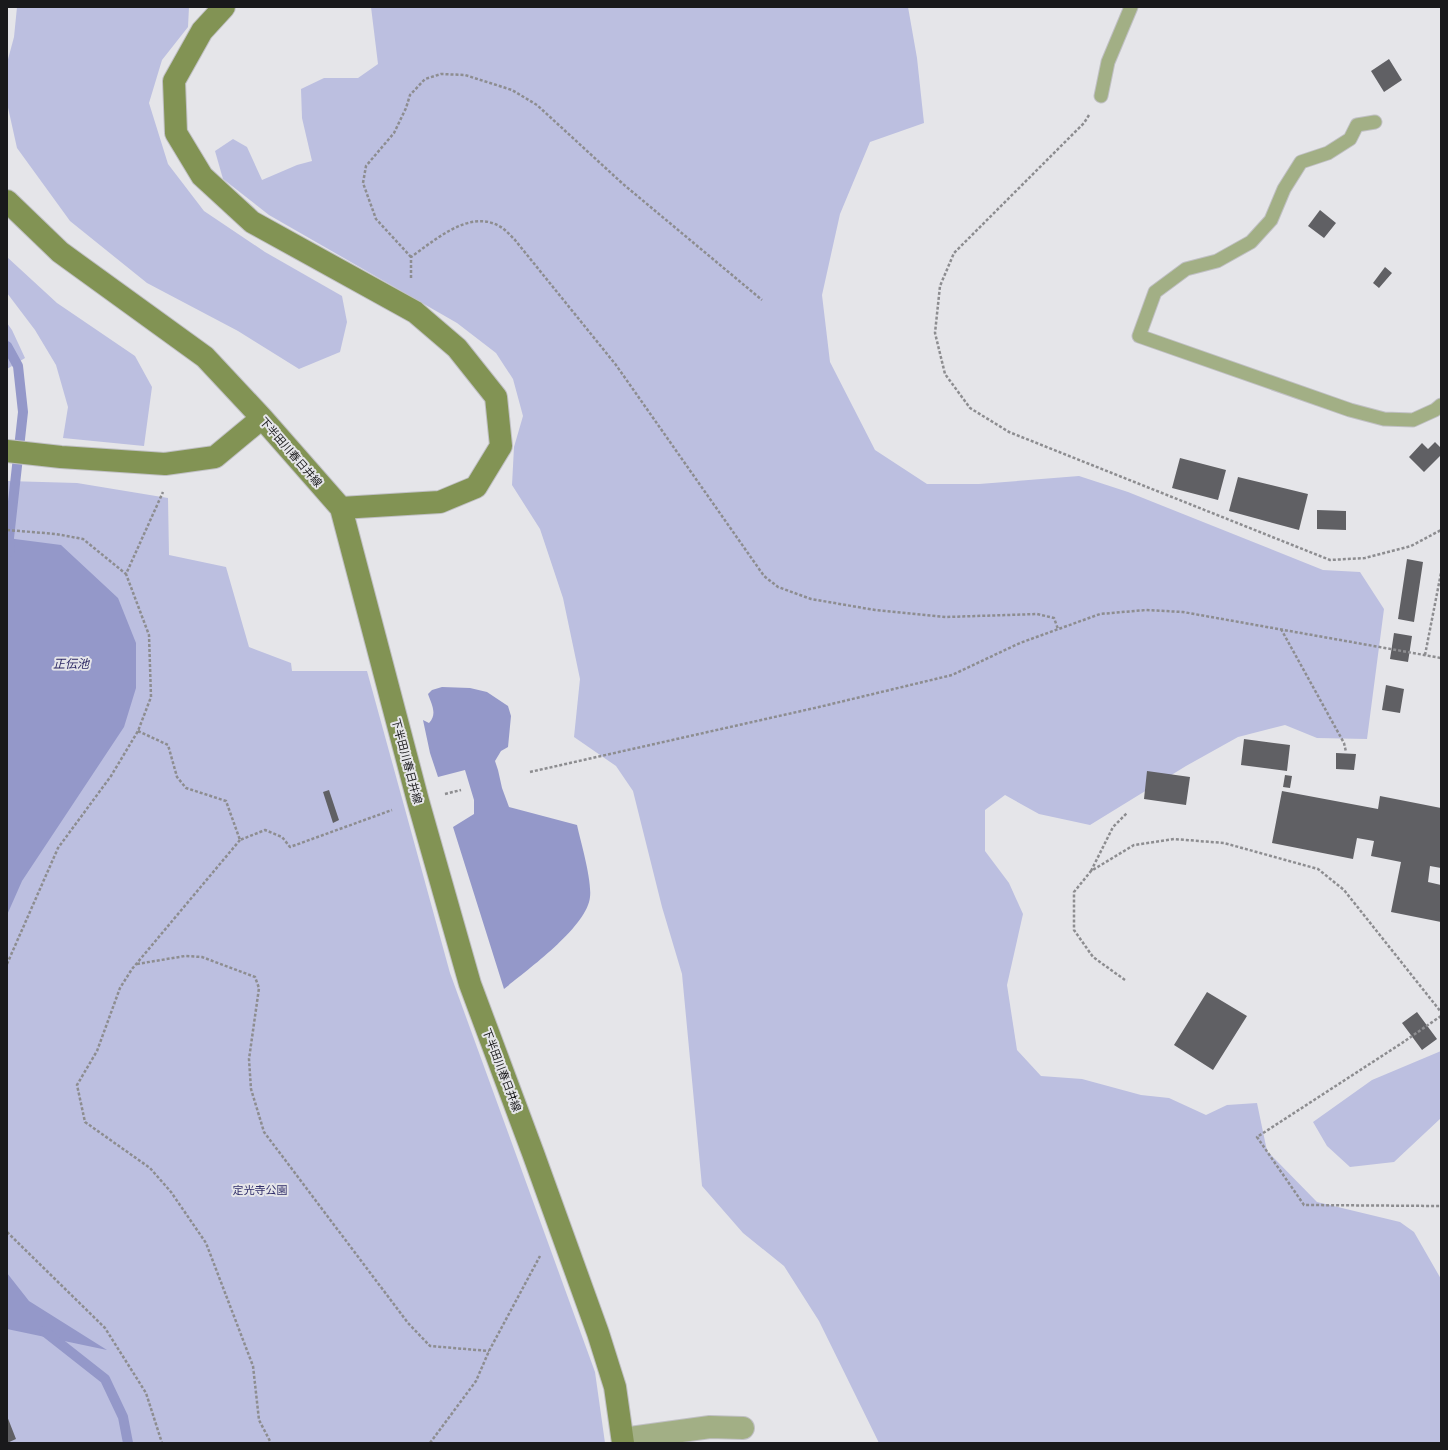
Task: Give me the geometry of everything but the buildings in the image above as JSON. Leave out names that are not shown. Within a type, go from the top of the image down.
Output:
[{"type":"main road","points":[[224,7],[202,31],[174,81],[176,133],[202,176],[252,222],[415,312],[457,348],[496,397],[501,446],[476,486],[440,502],[341,508]]},
{"type":"main road","name":"下半田川春日井線","points":[[7,201],[60,252],[205,357],[262,418],[341,508],[418,801],[470,984],[598,1333],[615,1387],[623,1441]]},
{"type":"main road","points":[[7,451],[61,457],[165,464],[215,457],[262,418]]},
{"type":"street","points":[[623,1441],[710,1427],[743,1428]]},
{"type":"lane","points":[[1101,96],[1108,62],[1131,7]]},
{"type":"lane","points":[[1375,122],[1357,126],[1350,139],[1328,153],[1301,162],[1284,190],[1271,220],[1251,242],[1218,260],[1186,269],[1154,292],[1139,336],[1350,410],[1384,418],[1413,420],[1435,410],[1441,405]]},
{"type":"path","points":[[405,306],[412,292],[411,257],[376,219],[363,183],[366,166],[394,133],[406,108],[410,95],[425,79],[441,74],[465,75],[512,90],[537,105],[623,184],[762,300]]},
{"type":"path","points":[[1101,96],[1084,123],[954,253],[940,286],[935,333],[945,374],[970,408],[1009,432],[1330,560],[1365,558],[1411,546],[1441,530]]},
{"type":"path","points":[[411,257],[449,231],[465,223],[481,221],[499,226],[515,240],[616,365],[764,576],[778,587],[811,599],[875,610],[946,617],[1037,614],[1054,618],[1058,630]]},
{"type":"path","points":[[126,574],[165,488]]},
{"type":"path","points":[[7,530],[56,534],[82,539],[126,574],[149,635],[152,697],[138,731],[111,776],[58,848],[7,964]]},
{"type":"path","points":[[1425,655],[1441,573]]},
{"type":"path","points":[[530,772],[952,675],[1020,643],[1100,614],[1146,610],[1183,612],[1441,658]]},
{"type":"path","points":[[1281,629],[1344,743],[1346,752]]},
{"type":"path","points":[[138,731],[168,745],[177,777],[186,788],[226,801],[240,840]]},
{"type":"path","points":[[442,795],[461,790]]},
{"type":"path","points":[[271,1443],[259,1420],[253,1366],[206,1243],[171,1192],[150,1168],[85,1122],[77,1085],[97,1050],[120,988],[136,964],[240,840],[265,830],[282,837],[290,847],[396,808]]},
{"type":"path","points":[[1125,980],[1093,957],[1074,930],[1074,892],[1091,871],[1113,827],[1127,813]]},
{"type":"path","points":[[1091,871],[1134,845],[1174,839],[1224,843],[1318,869],[1344,890],[1441,1012]]},
{"type":"path","points":[[136,964],[185,956],[202,957],[255,977],[259,988],[249,1059],[251,1089],[264,1132],[408,1323],[430,1346],[489,1351]]},
{"type":"path","points":[[1441,1016],[1257,1137],[1304,1205],[1441,1206]]},
{"type":"path","points":[[7,1232],[105,1328],[146,1393],[162,1443]]},
{"type":"path","points":[[430,1443],[476,1381],[489,1351],[546,1247],[563,1238]]},
{"type":"green space","points":[[17,7],[189,7],[188,27],[162,60],[149,103],[168,164],[204,211],[265,252],[342,296],[347,322],[340,352],[299,369],[238,331],[147,283],[70,221],[17,148],[7,103],[7,63],[14,37]]},
{"type":"green space","points":[[371,7],[908,7],[917,58],[924,123],[870,142],[840,214],[822,295],[830,362],[875,450],[927,484],[979,484],[1079,476],[1128,492],[1323,570],[1360,572],[1384,609],[1367,739],[1317,738],[1285,725],[1238,737],[1186,766],[1090,825],[1039,814],[1005,795],[985,810],[985,851],[1009,883],[1023,914],[1007,985],[1017,1050],[1041,1076],[1082,1079],[1141,1095],[1169,1098],[1206,1115],[1227,1105],[1257,1103],[1267,1151],[1317,1202],[1400,1222],[1414,1232],[1441,1279],[1441,1443],[879,1443],[819,1321],[784,1266],[743,1233],[702,1186],[682,974],[662,907],[633,791],[616,766],[574,737],[580,679],[563,598],[540,529],[512,485],[514,447],[523,416],[513,379],[496,353],[457,323],[269,215],[223,179],[215,151],[233,139],[247,147],[262,180],[297,165],[312,161],[302,118],[301,89],[324,78],[358,78],[378,64]]},
{"type":"green space","points":[[7,257],[57,303],[135,356],[152,387],[144,446],[63,438],[68,407],[56,365],[35,330],[7,293]]},
{"type":"green space","points":[[7,323],[12,330],[25,358],[7,369]]},
{"type":"green space","name":"定光寺公園","points":[[7,481],[77,483],[168,498],[169,555],[226,567],[249,647],[291,663],[292,671],[367,671],[450,973],[595,1372],[605,1443],[7,1443]]},
{"type":"green space","points":[[1441,1051],[1441,1118],[1394,1162],[1350,1167],[1327,1146],[1313,1122],[1372,1080]]},
{"type":"water","name":"正伝池","points":[[7,538],[61,545],[118,598],[136,643],[136,688],[124,727],[22,881],[7,915]]},
{"type":"water","points":[[442,687],[470,688],[487,692],[508,706],[511,716],[508,747],[501,751],[495,761],[509,807],[577,825],[586,861],[590,897],[586,909],[579,921],[568,934],[541,959],[504,989],[453,827],[474,814],[474,800],[465,770],[438,777],[430,753],[423,720],[429,723],[433,716],[433,708],[428,694],[432,690]]},
{"type":"water","points":[[7,1273],[29,1301],[107,1350],[7,1329]]},
{"type":"waterway","points":[[7,346],[18,366],[23,412],[9,538],[10,552]]},
{"type":"waterway","points":[[44,1331],[105,1379],[123,1417],[128,1443]]}]
